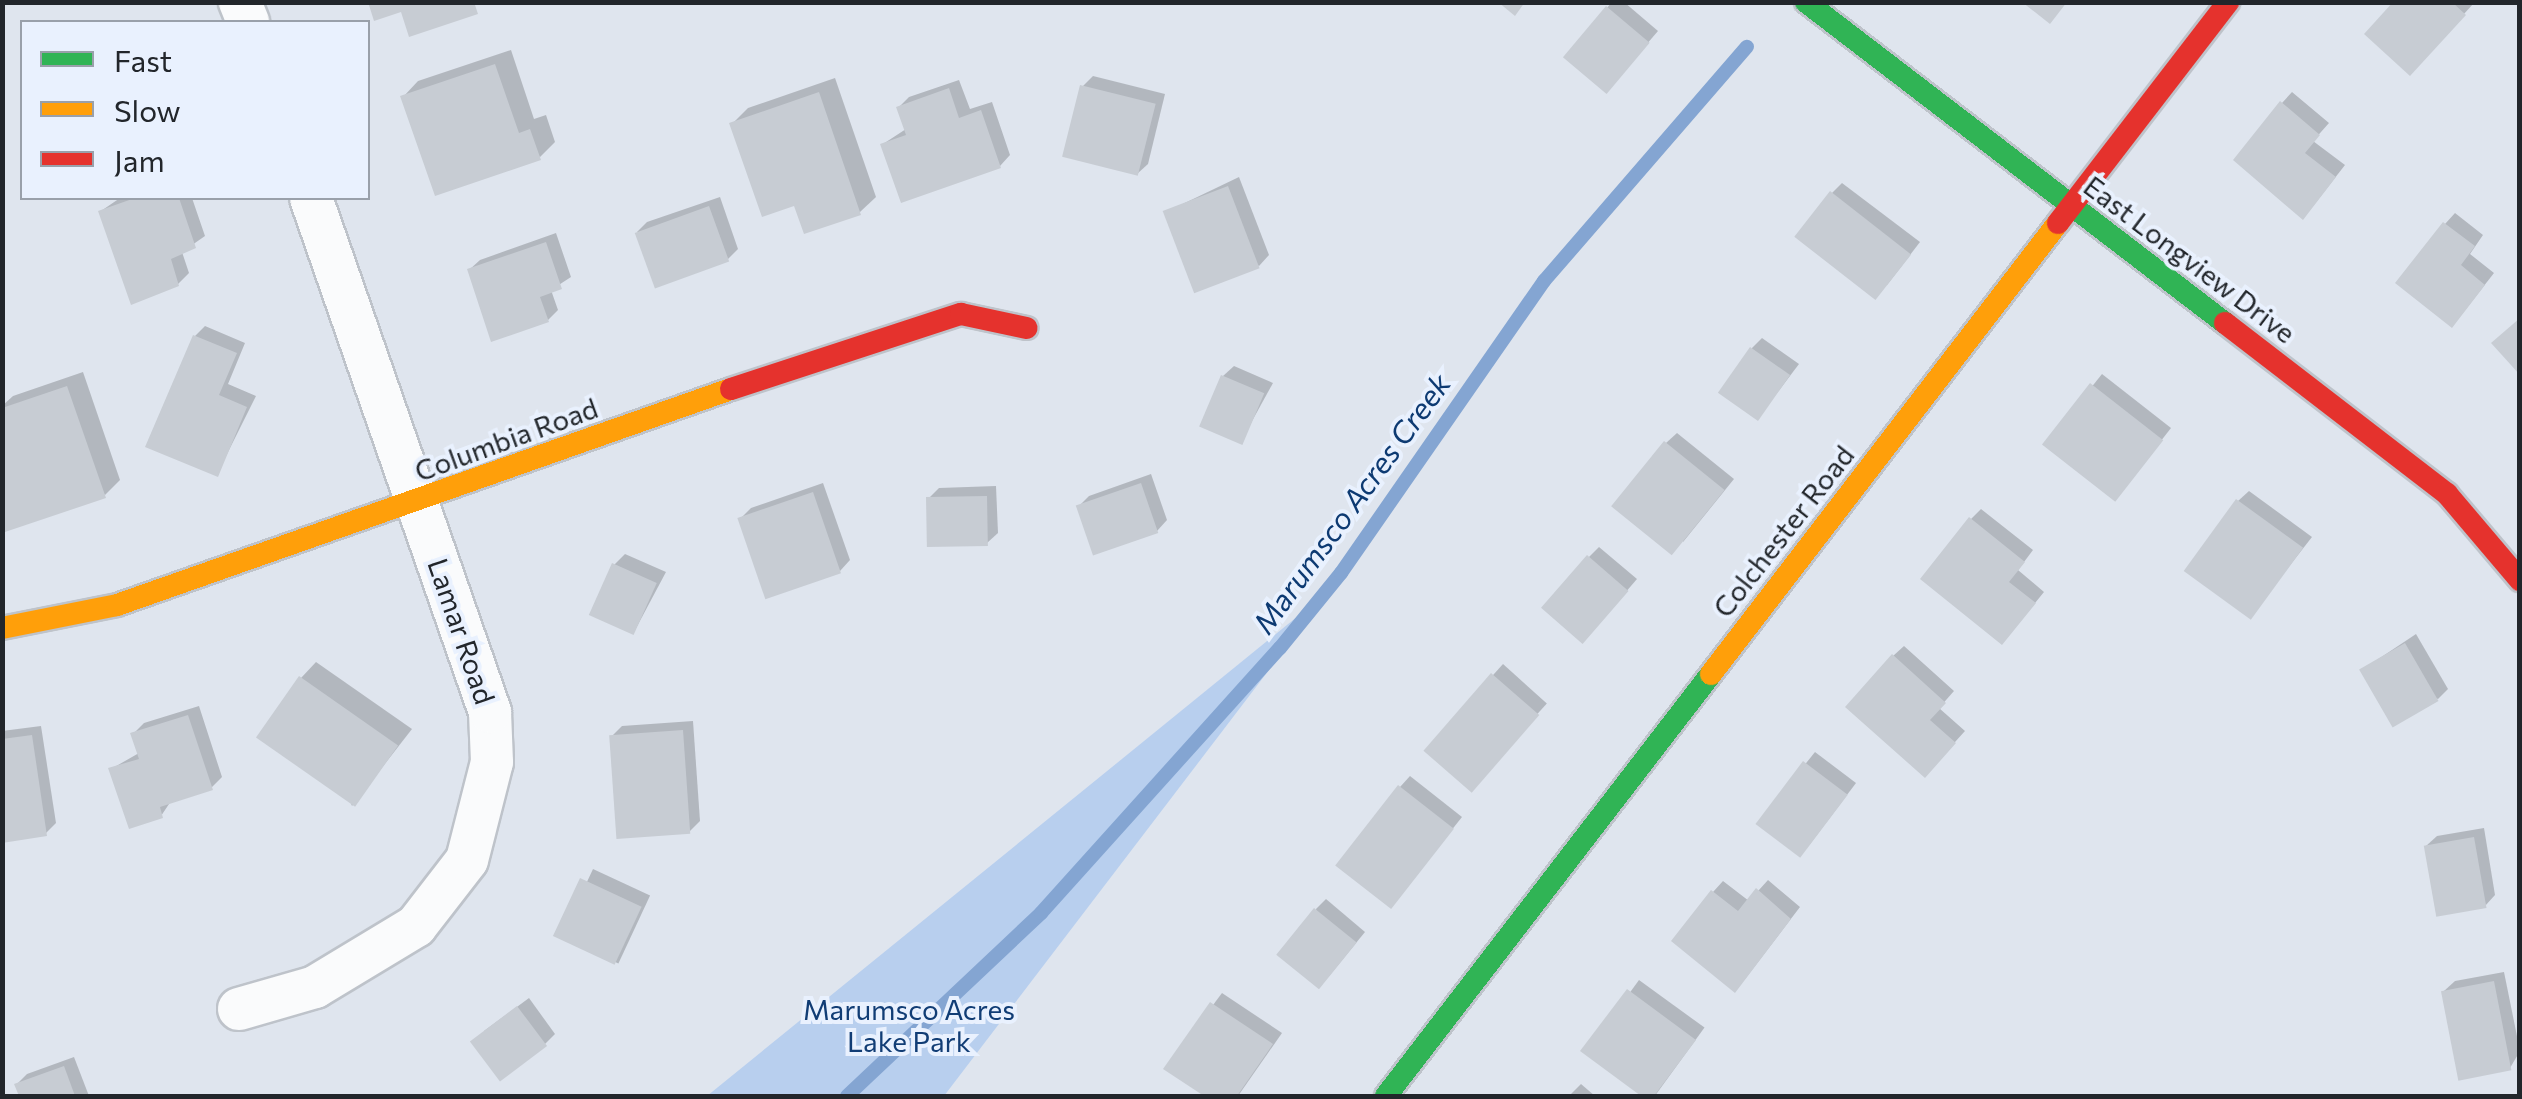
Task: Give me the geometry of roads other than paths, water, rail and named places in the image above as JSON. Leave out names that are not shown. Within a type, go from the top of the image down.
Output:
[{"type":"street","name":"East Longview Drive","points":[[1806,2],[2447,494],[2520,580]]},
{"type":"street","name":"Colchester Road","points":[[1386,1096],[2228,2]]},
{"type":"street","name":"Lamar Road","points":[[239,1008],[315,987],[416,926],[467,860],[484,812],[492,762],[490,712],[312,200]]},
{"type":"street","name":"Columbia Road","points":[[2,628],[117,605],[915,324],[961,314],[1027,328]]},
{"type":"waterway","name":"Marumsco Acres Creek","points":[[847,1096],[1041,913],[1280,648],[1341,573],[1544,281],[1747,47]]},
{"type":"park label","name":"Marumsco Acres Lake Park","points":[[909,1025]]}]
